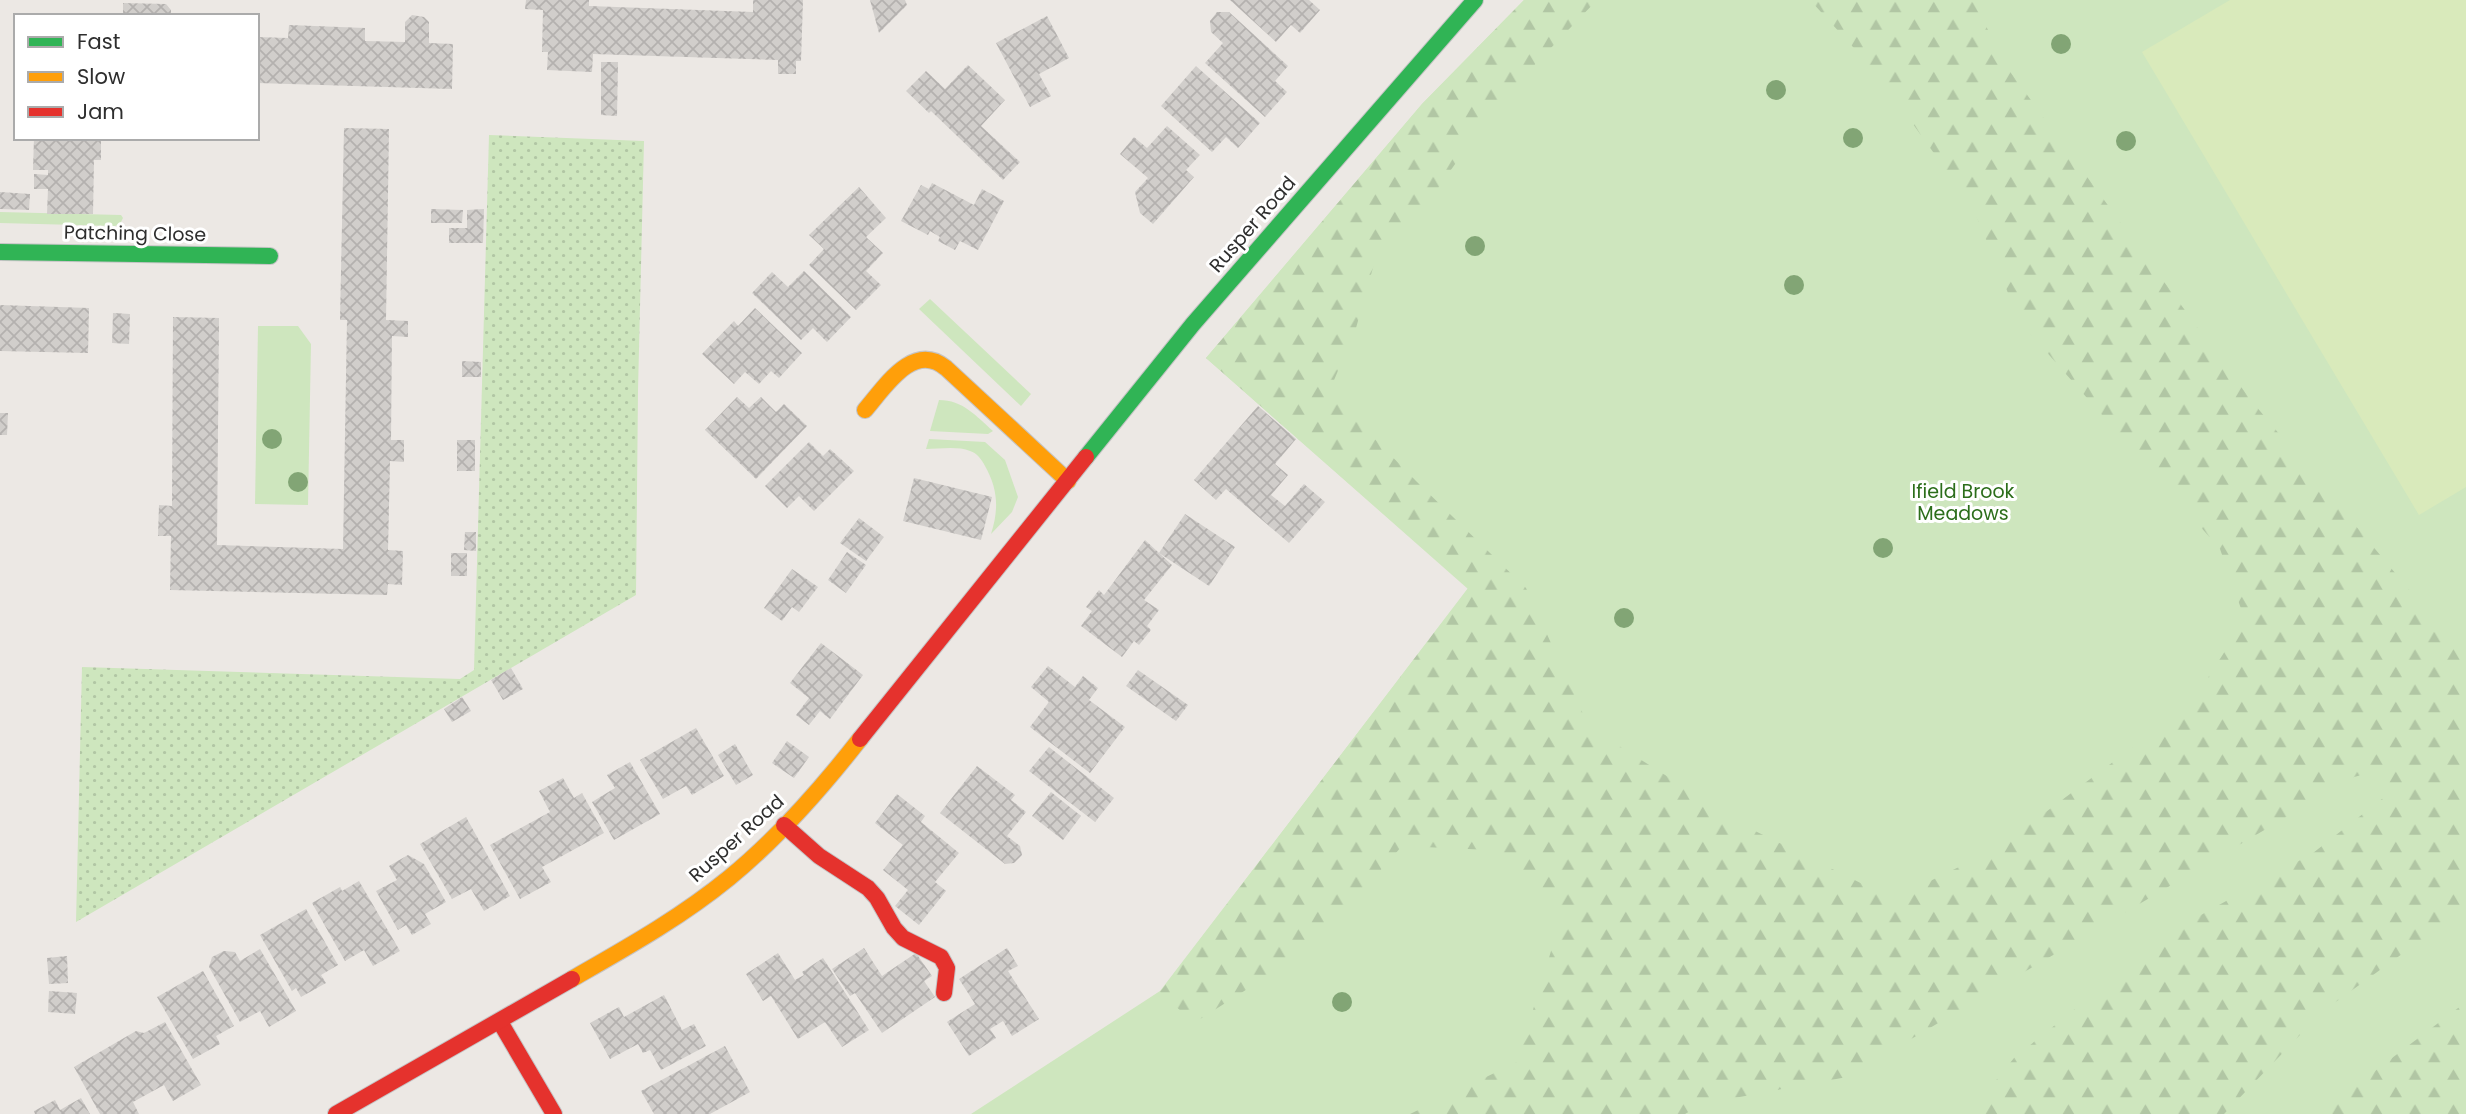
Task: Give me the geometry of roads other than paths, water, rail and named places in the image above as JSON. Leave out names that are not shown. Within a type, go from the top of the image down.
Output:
[{"type":"street","name":"Rusper Road","points":[[336,1114],[658,930],[729,878],[817,793],[1193,324],[1475,0]]},
{"type":"street","name":"Patching Close","points":[[0,252],[270,256]]},
{"type":"street","points":[[865,410],[906,365],[919,358],[931,358],[946,368],[1068,481]]},
{"type":"street","points":[[784,825],[825,860],[874,894],[894,929],[902,937],[936,954],[944,961],[947,968],[944,993]]},
{"type":"street","points":[[500,1022],[554,1114]]},
{"type":"park label","name":"Ifield Brook Meadows","points":[[1963,502]]}]
